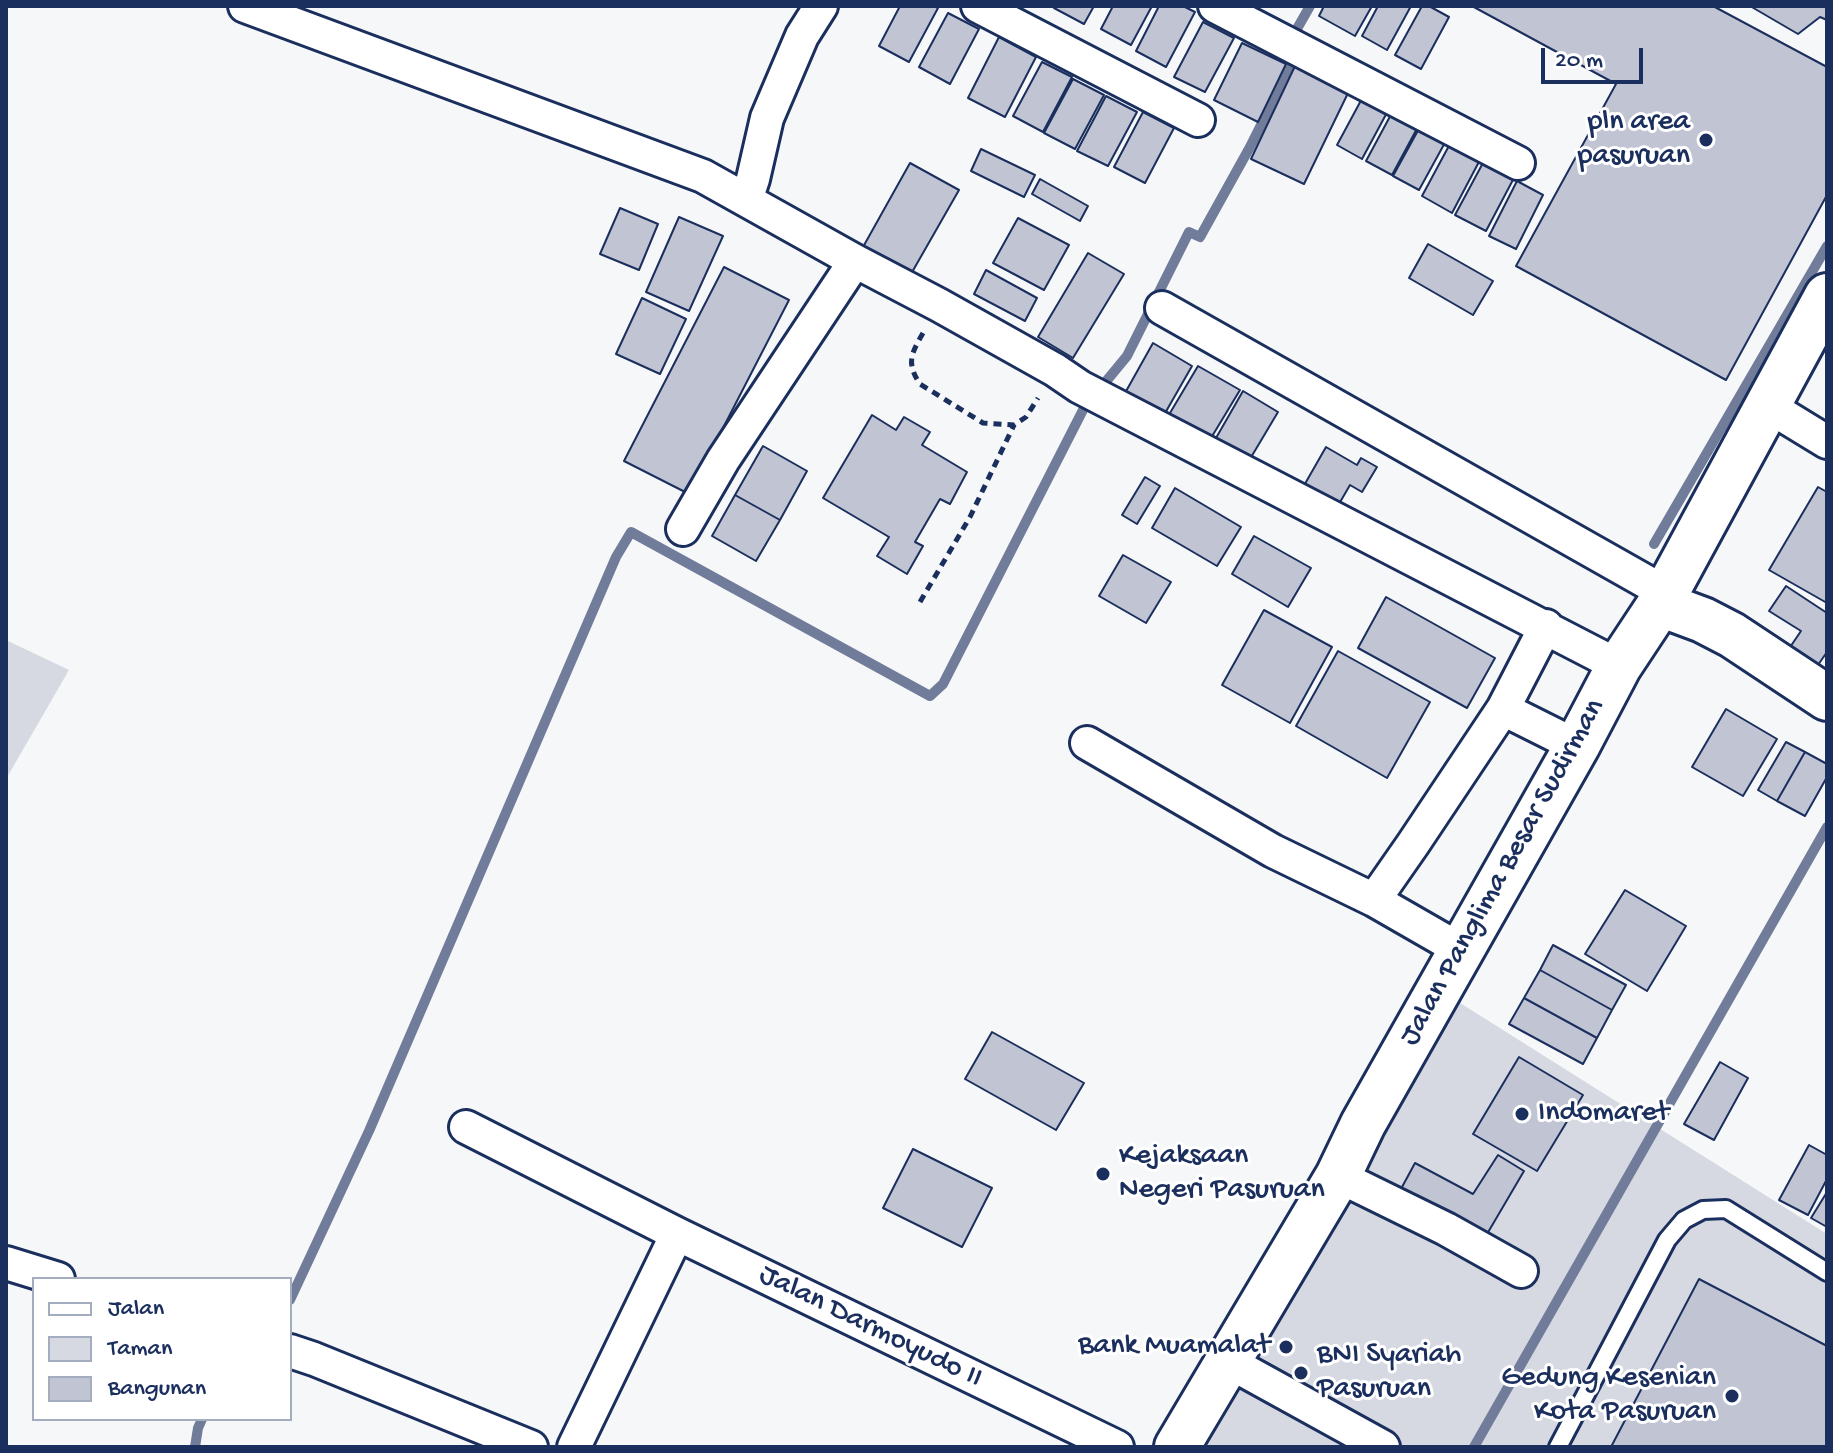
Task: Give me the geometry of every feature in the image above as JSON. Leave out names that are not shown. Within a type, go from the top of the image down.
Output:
[{"type":"main road","name":"Jalan Panglima Besar Sudirman","points":[[1177,1447],[1338,1176],[1363,1124],[1619,666],[1663,598],[1827,296]]},
{"type":"main road","points":[[1663,598],[1732,635],[1827,698]]},
{"type":"street","points":[[245,6],[703,176],[1110,402],[1619,666]]},
{"type":"street","points":[[746,200],[767,118],[802,36],[821,6]]},
{"type":"street","points":[[978,6],[1198,120]]},
{"type":"street","points":[[1215,6],[1518,163]]},
{"type":"street","points":[[683,529],[723,460],[855,261]]},
{"type":"street","points":[[1162,308],[1663,598]]},
{"type":"street","points":[[1768,406],[1827,442]]},
{"type":"street","points":[[1374,900],[1503,709],[1546,626]]},
{"type":"street","points":[[1503,709],[1577,746]]},
{"type":"street","points":[[1087,743],[1273,851],[1374,900],[1461,950]]},
{"type":"street","name":"Jalan Darmoyudo II","points":[[466,1127],[677,1234],[1117,1447]]},
{"type":"street","points":[[1338,1176],[1446,1229],[1521,1271]]},
{"type":"street","points":[[574,1447],[677,1234]]},
{"type":"street","points":[[6,1263],[52,1277]]},
{"type":"street","points":[[292,1352],[531,1447]]},
{"type":"street","points":[[1227,1361],[1383,1447]]},
{"type":"lane","points":[[1558,1447],[1667,1240],[1684,1220],[1703,1210],[1726,1209],[1827,1272]]},
{"type":"path","points":[[939,305],[915,346],[910,363],[914,375],[920,384],[983,423],[1014,425]]},
{"type":"path","points":[[920,602],[970,517],[1014,425],[1068,379]]},
{"type":"green space","points":[[6,640],[69,670],[6,779]]},
{"type":"green space","points":[[1441,991],[1827,1234],[1827,1447],[1180,1447]]},
{"type":"building","points":[[900,6],[938,8],[909,62],[879,46]]},
{"type":"building","points":[[1055,6],[1094,6],[1084,24]]},
{"type":"building","points":[[1113,6],[1152,6],[1131,45],[1101,29]]},
{"type":"building","points":[[1159,6],[1183,6],[1195,12],[1166,67],[1136,51]]},
{"type":"building","points":[[1324,6],[1372,6],[1355,36],[1319,16]]},
{"type":"building","points":[[1378,6],[1411,6],[1387,50],[1362,36]]},
{"type":"building","points":[[1422,6],[1429,6],[1449,17],[1421,69],[1395,55]]},
{"type":"building","name":"pln area pasuruan","points":[[1472,6],[1713,6],[1827,67],[1827,195],[1726,380],[1516,266],[1616,84]]},
{"type":"building","points":[[1750,6],[1827,6],[1827,20],[1820,17],[1798,34]]},
{"type":"building","points":[[948,13],[979,29],[950,84],[919,67]]},
{"type":"building","points":[[1203,22],[1234,38],[1205,92],[1174,77]]},
{"type":"building","points":[[999,37],[1036,57],[1005,117],[968,98]]},
{"type":"building","points":[[1242,43],[1286,64],[1258,122],[1214,100]]},
{"type":"building","points":[[1042,62],[1072,77],[1043,132],[1013,116]]},
{"type":"building","points":[[1295,66],[1349,91],[1304,184],[1251,159]]},
{"type":"building","points":[[1073,79],[1104,95],[1075,149],[1044,133]]},
{"type":"building","points":[[1365,93],[1390,107],[1362,159],[1337,145]]},
{"type":"building","points":[[1106,96],[1137,112],[1108,166],[1077,151]]},
{"type":"building","points":[[1394,109],[1420,123],[1392,175],[1366,161]]},
{"type":"building","points":[[1143,112],[1174,128],[1145,183],[1114,167]]},
{"type":"building","points":[[1421,125],[1447,139],[1419,190],[1393,176]]},
{"type":"building","points":[[1451,142],[1481,158],[1452,213],[1422,196]]},
{"type":"building","points":[[981,149],[1035,175],[1024,197],[971,171]]},
{"type":"building","points":[[1484,161],[1515,176],[1486,231],[1455,215]]},
{"type":"building","points":[[910,163],[959,190],[911,274],[863,247]]},
{"type":"building","points":[[1040,179],[1088,206],[1080,221],[1032,194]]},
{"type":"building","points":[[1517,181],[1543,195],[1516,249],[1489,236]]},
{"type":"building","points":[[620,208],[658,224],[639,270],[600,254]]},
{"type":"building","points":[[679,217],[723,236],[689,311],[646,292]]},
{"type":"building","points":[[1018,218],[1069,245],[1044,290],[993,263]]},
{"type":"building","points":[[1428,244],[1493,281],[1473,315],[1409,278]]},
{"type":"building","points":[[1088,253],[1124,274],[1073,358],[1038,337]]},
{"type":"building","points":[[724,267],[789,300],[689,494],[624,461]]},
{"type":"building","points":[[986,270],[1037,298],[1025,321],[974,294]]},
{"type":"building","points":[[642,298],[686,319],[660,374],[616,354]]},
{"type":"building","points":[[1153,343],[1192,366],[1164,415],[1125,393]]},
{"type":"building","points":[[1198,366],[1240,390],[1208,443],[1167,418]]},
{"type":"building","points":[[1243,391],[1278,412],[1250,459],[1216,438]]},
{"type":"building","points":[[872,415],[896,430],[904,417],[930,432],[922,445],[967,472],[950,504],[940,499],[915,542],[923,546],[907,574],[877,556],[889,537],[823,498]]},
{"type":"building","points":[[763,446],[807,471],[780,520],[735,495]]},
{"type":"building","points":[[1326,447],[1357,465],[1361,458],[1377,467],[1362,492],[1350,485],[1332,516],[1298,496]]},
{"type":"building","points":[[1145,477],[1160,486],[1137,524],[1122,515]]},
{"type":"building","points":[[1818,487],[1827,492],[1827,603],[1769,570]]},
{"type":"building","points":[[1175,488],[1241,527],[1217,566],[1152,528]]},
{"type":"building","points":[[735,495],[780,520],[756,561],[712,536]]},
{"type":"building","points":[[1254,536],[1311,568],[1288,607],[1232,574]]},
{"type":"building","points":[[1123,555],[1171,582],[1146,623],[1099,596]]},
{"type":"building","points":[[1786,586],[1827,613],[1827,652],[1811,675],[1784,656],[1801,631],[1769,611]]},
{"type":"building","points":[[1386,597],[1495,658],[1467,708],[1358,648]]},
{"type":"building","points":[[1264,610],[1332,647],[1290,723],[1222,685]]},
{"type":"building","points":[[1338,651],[1430,702],[1387,778],[1296,726]]},
{"type":"building","points":[[1726,709],[1777,739],[1743,796],[1692,767]]},
{"type":"building","points":[[1786,742],[1805,752],[1777,801],[1758,790]]},
{"type":"building","points":[[1805,752],[1827,764],[1827,777],[1805,816],[1777,801]]},
{"type":"building","points":[[1625,890],[1686,926],[1647,991],[1585,954]]},
{"type":"building","points":[[1553,945],[1626,985],[1612,1010],[1540,970]]},
{"type":"building","points":[[1540,970],[1612,1010],[1597,1038],[1524,998]]},
{"type":"building","points":[[1524,998],[1597,1038],[1583,1064],[1509,1024]]},
{"type":"building","points":[[992,1032],[1084,1083],[1056,1130],[965,1079]]},
{"type":"building","points":[[1519,1057],[1583,1095],[1537,1171],[1473,1134]]},
{"type":"building","points":[[1720,1062],[1748,1078],[1714,1140],[1684,1124]]},
{"type":"building","points":[[1809,1145],[1827,1155],[1827,1179],[1808,1215],[1779,1200]]},
{"type":"building","points":[[913,1149],[992,1188],[962,1247],[883,1208]]},
{"type":"building","points":[[1498,1155],[1524,1171],[1480,1246],[1395,1200],[1415,1163],[1473,1194]]},
{"type":"building","points":[[1827,1192],[1827,1227],[1811,1218]]},
{"type":"building","name":"Gedung Kesenian Kota Pasuruan","points":[[1699,1279],[1827,1346],[1827,1447],[1611,1447]]},
{"type":"waterway","points":[[292,1296],[369,1131],[616,557],[631,532],[930,696],[943,684],[1084,408],[1127,356],[1189,232],[1200,237],[1250,147],[1289,69],[1298,27],[1310,6]]},
{"type":"waterway","points":[[1654,544],[1827,246]]},
{"type":"waterway","points":[[1474,1447],[1827,827]]},
{"type":"waterway","points":[[195,1447],[201,1421]]},
{"type":"place","name":"pln area pasuruan","points":[[1706,140]]},
{"type":"place","name":"Indomaret","points":[[1522,1114]]},
{"type":"place","name":"Kejaksaan Negeri Pasuruan","points":[[1103,1174]]},
{"type":"place","name":"Bank Muamalat","points":[[1286,1347]]},
{"type":"place","name":"BNI Syariah Pasuruan","points":[[1301,1373]]},
{"type":"place","name":"Gedung Kesenian Kota Pasuruan","points":[[1732,1396]]}]
